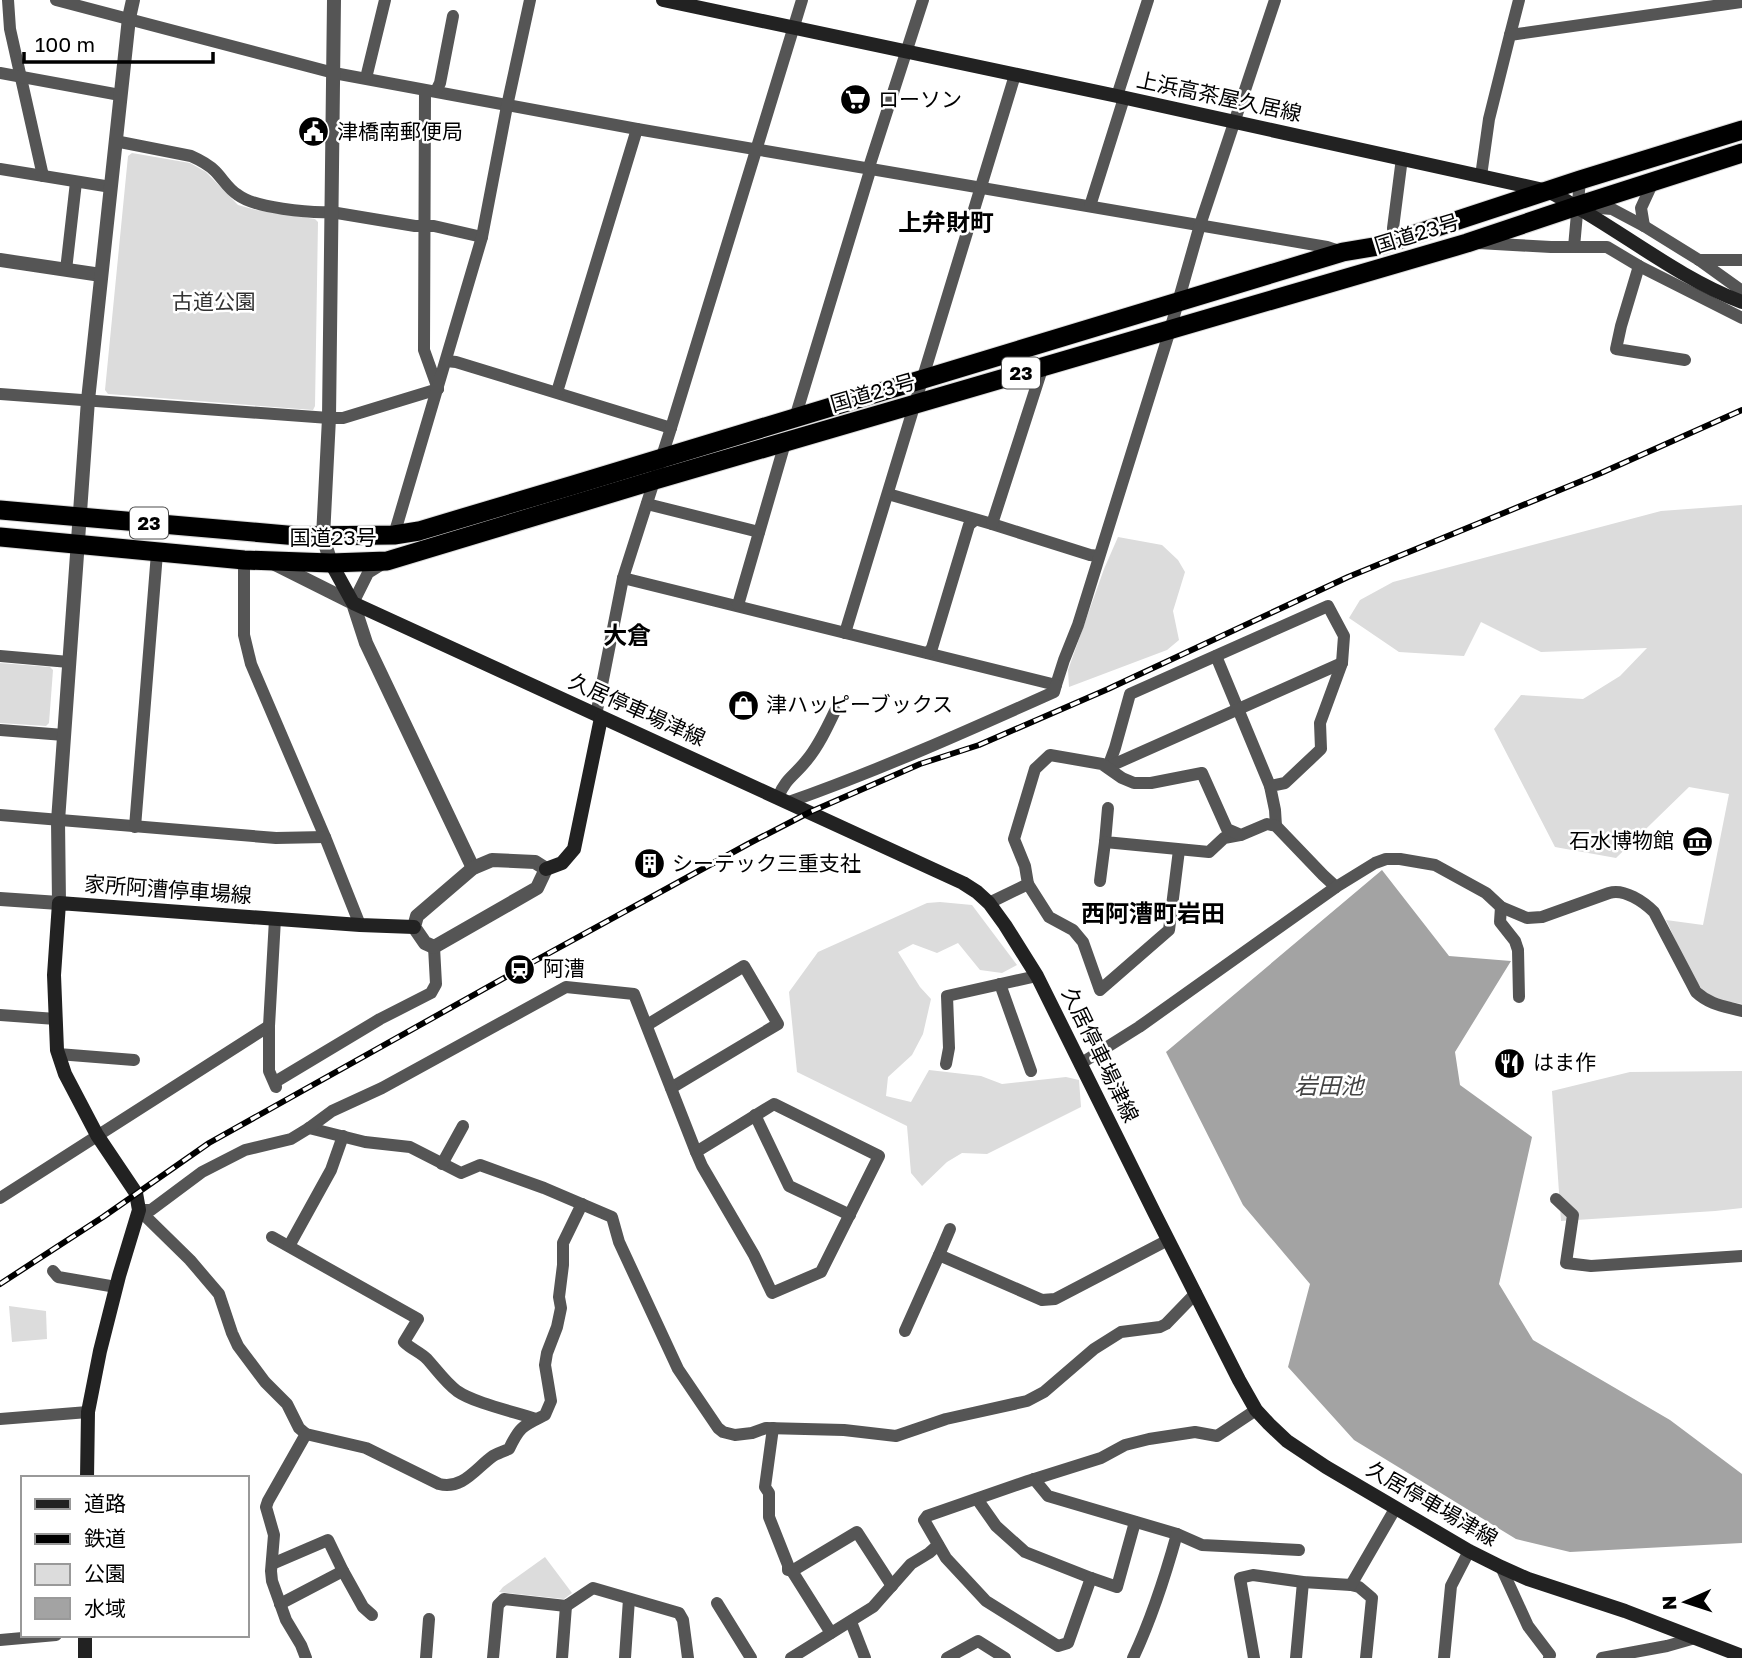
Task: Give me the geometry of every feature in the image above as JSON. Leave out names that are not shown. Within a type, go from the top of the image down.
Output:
[{"type":"highway","name":"国道23号","points":[[0,510],[323,537],[394,535],[419,531],[922,382],[1343,253],[1394,241],[1742,130]]},
{"type":"highway","name":"国道23号","points":[[0,537],[244,560],[331,563],[387,561],[1467,243],[1742,153]]},
{"type":"main road","name":"上浜高茶屋久居線","points":[[663,0],[1548,191],[1577,205],[1685,274],[1742,302]]},
{"type":"main road","points":[[331,563],[353,603]]},
{"type":"main road","name":"久居停車場津線","points":[[353,603],[784,799],[977,892],[1005,925],[1037,976],[1168,1241],[1256,1410],[1287,1441],[1395,1508],[1501,1567],[1742,1656]]},
{"type":"main road","points":[[546,869],[562,863],[574,849],[599,716]]},
{"type":"main road","name":"家所阿漕停車場線","points":[[139,1210],[136,1193],[97,1136],[65,1074],[58,1054],[54,975],[59,903],[414,927]]},
{"type":"main road","points":[[87,1476],[88,1412],[116,1287],[139,1210]]},
{"type":"main road","points":[[85,1637],[85,1658]]},
{"type":"street","points":[[8,0],[10,29],[43,176]]},
{"type":"street","points":[[56,0],[334,73],[637,129],[1327,247],[1343,253]]},
{"type":"street","points":[[0,900],[59,903],[58,821],[88,400],[120,95],[133,0]]},
{"type":"street","points":[[331,563],[323,537],[329,418],[334,0]]},
{"type":"street","points":[[366,78],[385,0]]},
{"type":"street","points":[[394,535],[482,237],[530,0]]},
{"type":"street","points":[[599,716],[623,578],[802,0]]},
{"type":"street","points":[[795,418],[923,0]]},
{"type":"street","points":[[1090,206],[1148,0]]},
{"type":"street","points":[[835,711],[807,761],[784,783],[784,799],[864,774],[1055,692],[1170,330],[1200,225],[1275,0]]},
{"type":"street","points":[[1481,176],[1489,119],[1519,0]]},
{"type":"street","points":[[1510,35],[1742,2]]},
{"type":"street","points":[[438,389],[424,350],[425,226],[431,91],[440,83],[453,16]]},
{"type":"street","points":[[0,73],[120,95]]},
{"type":"street","points":[[845,633],[1015,75]]},
{"type":"street","points":[[557,392],[637,129]]},
{"type":"street","points":[[115,141],[191,156],[215,171],[239,197],[255,204],[434,226],[482,237]]},
{"type":"street","points":[[1394,241],[1393,228],[1402,158]]},
{"type":"street","points":[[0,169],[111,187]]},
{"type":"street","points":[[1574,247],[1580,180]]},
{"type":"street","points":[[66,270],[76,182]]},
{"type":"street","points":[[1644,226],[1641,208],[1653,182]]},
{"type":"street","points":[[1577,205],[1612,209],[1699,260],[1742,291]]},
{"type":"street","points":[[1467,243],[1607,247],[1742,318]]},
{"type":"street","points":[[0,260],[101,275]]},
{"type":"street","points":[[1699,260],[1742,260]]},
{"type":"street","points":[[1639,266],[1616,349],[1685,360]]},
{"type":"street","points":[[446,361],[671,428]]},
{"type":"street","points":[[992,524],[1043,366]]},
{"type":"street","points":[[0,394],[343,418],[438,389]]},
{"type":"street","points":[[738,605],[785,443]]},
{"type":"street","points":[[888,494],[1099,556]]},
{"type":"street","points":[[647,504],[759,532]]},
{"type":"street","points":[[928,653],[932,648],[969,525],[975,520]]},
{"type":"street","points":[[135,827],[158,553]]},
{"type":"street","points":[[244,560],[244,635],[251,664],[360,925]]},
{"type":"street","points":[[270,561],[353,603]]},
{"type":"street","points":[[387,561],[368,573],[353,603],[366,643],[472,868]]},
{"type":"street","points":[[623,578],[1056,685]]},
{"type":"street","points":[[1108,767],[1130,694],[1328,606],[1344,636],[1342,663],[1320,723],[1321,749],[1285,783],[1270,786]]},
{"type":"street","points":[[0,656],[69,662]]},
{"type":"street","points":[[1216,656],[1270,786],[1276,826]]},
{"type":"street","points":[[1108,767],[1342,663]]},
{"type":"street","points":[[0,730],[64,735]]},
{"type":"street","points":[[1179,850],[1169,930],[1100,990],[1083,942],[1073,930],[1049,917],[1028,884],[1026,866],[1014,839],[1035,769],[1050,755],[1102,764],[1134,783],[1143,784],[1202,773],[1227,829],[1241,835]]},
{"type":"street","points":[[1100,881],[1108,808]]},
{"type":"street","points":[[0,815],[276,838],[325,837]]},
{"type":"street","points":[[1105,842],[1209,852],[1224,838],[1241,835],[1267,824],[1276,826],[1336,887]]},
{"type":"street","points":[[1080,1064],[1139,1027],[1336,887],[1386,859],[1435,865],[1486,893],[1501,907],[1527,919],[1542,917],[1609,892],[1622,892],[1647,905],[1654,912],[1696,992],[1710,1003],[1742,1011]]},
{"type":"street","points":[[492,860],[535,862],[546,869],[537,888],[434,947],[425,943],[414,927],[417,916],[472,868],[492,860]]},
{"type":"street","points":[[989,903],[1028,884]]},
{"type":"street","points":[[1501,907],[1500,922],[1518,950],[1519,996]]},
{"type":"street","points":[[275,919],[269,1071],[276,1085],[380,1019],[431,993],[436,984],[434,947]]},
{"type":"street","points":[[647,1025],[744,966],[778,1024],[671,1088]]},
{"type":"street","points":[[946,1064],[949,1048],[947,996],[1037,976]]},
{"type":"street","points":[[1000,984],[1031,1071]]},
{"type":"street","points":[[139,1210],[151,1210],[202,1172],[245,1150],[291,1139],[332,1111],[382,1088],[566,987],[634,994],[647,1025],[671,1088],[696,1152],[702,1166],[754,1255],[772,1293],[821,1272],[879,1156],[774,1104],[696,1152]]},
{"type":"street","points":[[0,1015],[56,1019]]},
{"type":"street","points":[[0,1198],[269,1026]]},
{"type":"street","points":[[58,1054],[134,1060]]},
{"type":"street","points":[[755,1115],[789,1186],[850,1215]]},
{"type":"street","points":[[442,1164],[463,1126]]},
{"type":"street","points":[[309,1128],[365,1142],[410,1147],[461,1173],[480,1165],[612,1217],[619,1242],[678,1369],[718,1428],[735,1435],[773,1428],[844,1430],[896,1436],[946,1419],[1027,1401],[1044,1392],[1094,1349],[1121,1332],[1166,1324],[1195,1293]]},
{"type":"street","points":[[289,1246],[331,1170],[343,1136]]},
{"type":"street","points":[[1556,1199],[1573,1215],[1566,1263],[1591,1266],[1742,1256]]},
{"type":"street","points":[[139,1210],[190,1260],[219,1294],[238,1346],[264,1382],[287,1404],[299,1428],[306,1434],[366,1448],[439,1484],[454,1486],[494,1456],[509,1449],[517,1431],[527,1423],[545,1415],[551,1401],[545,1365],[561,1308],[559,1297],[563,1243],[582,1204]]},
{"type":"street","points":[[905,1331],[950,1229]]},
{"type":"street","points":[[272,1237],[418,1319],[404,1342],[425,1356],[440,1376],[460,1393],[536,1419]]},
{"type":"street","points":[[939,1255],[1042,1300],[1055,1299],[1168,1241]]},
{"type":"street","points":[[53,1271],[58,1277],[116,1287]]},
{"type":"street","points":[[1091,1578],[1068,1643],[1058,1646],[986,1601],[946,1558],[924,1520],[927,1516],[1101,1458],[1125,1445],[1195,1432],[1217,1436],[1256,1410]]},
{"type":"street","points":[[0,1419],[88,1412]]},
{"type":"street","points":[[773,1428],[765,1486],[769,1493],[769,1517],[788,1570],[792,1571],[831,1633]]},
{"type":"street","points":[[306,1434],[267,1507],[274,1535],[272,1581],[286,1620],[306,1658]]},
{"type":"street","points":[[1034,1479],[1048,1496],[1177,1534],[1202,1545],[1298,1550]]},
{"type":"street","points":[[977,1499],[996,1526],[1025,1552],[1117,1587],[1135,1521]]},
{"type":"street","points":[[1350,1585],[1395,1508]]},
{"type":"street","points":[[792,1571],[857,1532],[892,1586]]},
{"type":"street","points":[[1133,1658],[1164,1581],[1177,1534]]},
{"type":"street","points":[[272,1564],[328,1540],[363,1607],[372,1615]]},
{"type":"street","points":[[790,1658],[873,1607],[911,1564],[938,1545]]},
{"type":"street","points":[[1444,1658],[1451,1586],[1469,1551]]},
{"type":"street","points":[[1501,1567],[1528,1626],[1551,1657]]},
{"type":"street","points":[[280,1604],[343,1571]]},
{"type":"street","points":[[1254,1658],[1240,1578],[1254,1575],[1359,1587],[1371,1598],[1366,1658]]},
{"type":"street","points":[[1296,1658],[1303,1582]]},
{"type":"street","points":[[493,1658],[498,1605],[504,1599],[566,1606],[593,1588],[679,1613],[683,1620],[688,1658]]},
{"type":"street","points":[[625,1658],[629,1599]]},
{"type":"street","points":[[717,1603],[751,1658]]},
{"type":"street","points":[[562,1658],[566,1606]]},
{"type":"street","points":[[426,1658],[429,1619]]},
{"type":"street","points":[[851,1622],[865,1658]]},
{"type":"street","points":[[0,1640],[34,1637]]},
{"type":"street","points":[[1602,1658],[1695,1638]]},
{"type":"street","points":[[947,1658],[978,1641],[1005,1658]]},
{"type":"green space","name":"古道公園","points":[[132,153],[190,163],[206,172],[238,205],[315,219],[318,222],[313,410],[108,394],[105,390],[128,156]]},
{"type":"green space","points":[[1742,505],[1742,1004],[1717,999],[1704,991],[1691,973],[1666,920],[1703,925],[1729,794],[1689,787],[1616,858],[1555,847],[1494,729],[1521,695],[1583,699],[1620,676],[1647,648],[1541,652],[1481,622],[1464,656],[1399,652],[1349,618],[1360,600],[1393,582],[1661,511]]},
{"type":"green space","points":[[1118,537],[1162,545],[1178,560],[1185,572],[1173,611],[1179,640],[1167,650],[1069,687],[1068,670]]},
{"type":"green space","points":[[0,663],[50,667],[53,670],[49,723],[46,726],[0,723]]},
{"type":"green space","points":[[927,903],[972,905],[1017,965],[1002,973],[980,970],[958,943],[937,953],[913,944],[898,952],[920,987],[931,999],[923,1034],[912,1055],[888,1077],[886,1096],[911,1102],[929,1070],[981,1076],[1002,1084],[1066,1077],[1079,1080],[1081,1107],[987,1154],[962,1153],[947,1162],[922,1186],[911,1173],[907,1126],[797,1072],[789,992],[818,952]]},
{"type":"green space","points":[[1742,1071],[1742,1208],[1561,1221],[1552,1091],[1630,1072]]},
{"type":"green space","points":[[9,1306],[46,1311],[47,1339],[12,1342]]},
{"type":"green space","points":[[545,1557],[572,1593],[564,1599],[499,1592],[503,1587]]},
{"type":"water","name":"岩田池","points":[[1382,870],[1449,956],[1511,961],[1455,1052],[1460,1085],[1532,1137],[1499,1284],[1533,1340],[1670,1420],[1742,1474],[1742,1543],[1570,1552],[1516,1539],[1354,1440],[1288,1367],[1310,1284],[1243,1205],[1166,1052]]},
{"type":"railway","points":[[0,1284],[209,1143],[520,969],[810,812],[920,764],[979,745],[1108,689],[1348,577],[1601,473],[1742,410]]},
{"type":"place","name":"ローソン","points":[[855,100]]},
{"type":"place","name":"津橋南郵便局","points":[[314,132]]},
{"type":"place","name":"津ハッピーブックス","points":[[743,705]]},
{"type":"place","name":"石水博物館","points":[[1697,841]]},
{"type":"place","name":"シーテック三重支社","points":[[649,864]]},
{"type":"place","name":"阿漕","points":[[520,969]]},
{"type":"place","name":"はま作","points":[[1510,1063]]},
{"type":"district","name":"上弁財町","points":[[946,223]]},
{"type":"district","name":"大倉","points":[[627,636]]},
{"type":"district","name":"西阿漕町岩田","points":[[1153,914]]}]
